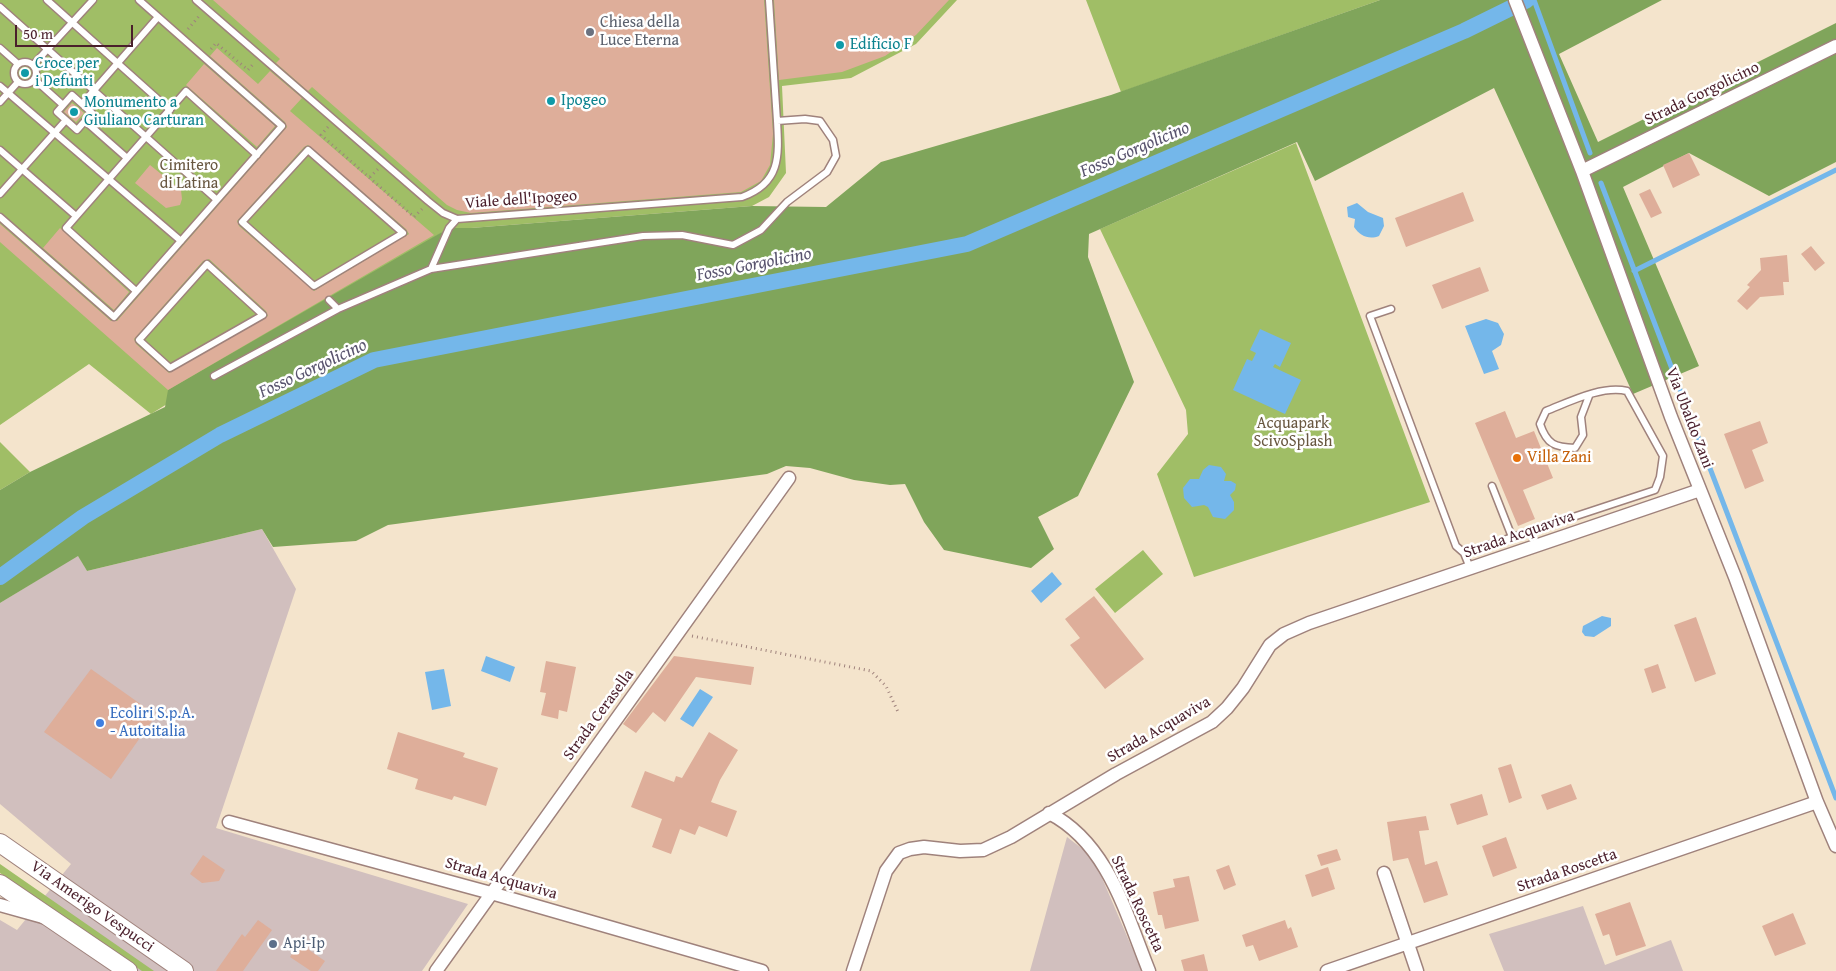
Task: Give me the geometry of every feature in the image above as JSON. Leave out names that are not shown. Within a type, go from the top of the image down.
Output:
[{"type":"street","name":"Via Ubaldo Zani","points":[[1515,0],[1582,171],[1671,417],[1735,576],[1817,802],[1836,846]]},
{"type":"street","name":"Strada Gorgolicino","points":[[1582,171],[1836,46]]},
{"type":"street","name":"Strada Cerasella","points":[[436,971],[789,478]]},
{"type":"street","name":"Strada Acquaviva","points":[[853,971],[886,872],[899,853],[910,848],[924,847],[960,851],[983,850],[1011,837],[1116,774],[1212,722],[1227,708],[1243,688],[1265,651],[1284,634],[1309,623],[1700,490]]},
{"type":"street","name":"Strada Roscetta","points":[[1327,971],[1817,802]]},
{"type":"street","name":"Strada Roscetta","points":[[1049,813],[1065,822],[1090,846],[1109,875],[1149,971]]},
{"type":"street","name":"Strada Acquaviva","points":[[230,822],[491,893],[762,971]]},
{"type":"street","name":"Via Amerigo Vespucci","points":[[0,843],[184,971]]},
{"type":"street","points":[[1384,873],[1417,971]]},
{"type":"street","name":"Via Amerigo Vespucci","points":[[0,884],[128,971]]},
{"type":"street","points":[[0,905],[56,921]]},
{"type":"lane","points":[[47,0],[170,110]]},
{"type":"lane","points":[[33,65],[93,0]]},
{"type":"lane","points":[[0,217],[114,317],[282,126],[139,0]]},
{"type":"lane","name":"Viale dell'Ipogeo","points":[[196,0],[428,201],[443,213],[457,219],[742,196],[756,192],[772,174],[778,163],[769,0]]},
{"type":"lane","points":[[0,7],[217,200]]},
{"type":"lane","points":[[82,104],[158,17]]},
{"type":"lane","points":[[0,48],[18,64]]},
{"type":"lane","points":[[26,62],[33,65],[36,72],[34,79],[26,84],[18,82],[14,71],[18,64],[26,62]]},
{"type":"lane","points":[[34,79],[63,105]]},
{"type":"lane","points":[[0,102],[18,82]]},
{"type":"lane","points":[[0,86],[181,241]]},
{"type":"lane","points":[[136,291],[66,228],[186,91],[257,155]]},
{"type":"lane","points":[[72,96],[82,104],[92,113],[77,130],[57,112],[72,96]]},
{"type":"lane","points":[[214,376],[338,309],[431,269],[642,236],[682,235],[733,245],[761,230],[787,202],[826,172],[836,156],[833,140],[820,121],[805,119],[777,121]]},
{"type":"lane","points":[[0,194],[66,120]]},
{"type":"lane","points":[[85,120],[127,158]]},
{"type":"lane","points":[[0,150],[76,216]]},
{"type":"lane","points":[[308,150],[403,233],[314,286],[242,222],[308,150]]},
{"type":"lane","points":[[431,269],[449,228],[457,219]]},
{"type":"lane","points":[[207,264],[263,315],[170,368],[139,340],[207,264]]},
{"type":"lane","points":[[329,300],[338,309]]},
{"type":"lane","points":[[1391,308],[1370,316],[1456,546],[1464,553],[1470,568]]},
{"type":"lane","points":[[1464,553],[1655,490],[1660,477],[1662,456],[1627,391],[1613,388],[1589,396],[1546,411],[1540,424],[1544,436],[1557,448],[1575,448],[1583,435],[1580,417],[1589,396]]},
{"type":"lane","points":[[1492,486],[1512,537]]},
{"type":"path","points":[[181,38],[206,9]]},
{"type":"path","points":[[204,57],[216,43],[248,70],[260,56]]},
{"type":"path","points":[[334,121],[321,135],[414,217],[428,201]]},
{"type":"path","points":[[677,633],[871,672],[886,686],[898,712]]},
{"type":"shaded area","points":[[262,529],[296,589],[216,828],[468,904],[422,971],[0,971],[0,920],[17,930],[71,864],[0,804],[0,603],[78,555],[87,571]]},
{"type":"shaded area","points":[[1067,837],[1093,857],[1142,971],[1030,971]]},
{"type":"shaded area","points":[[1583,906],[1605,965],[1671,940],[1683,971],[1504,971],[1489,934]]},
{"type":"green space","name":"Cimitero di Latina","points":[[0,0],[957,0],[916,44],[851,78],[782,86],[786,173],[769,197],[752,206],[471,228],[449,228],[151,414],[89,364],[0,425]]},
{"type":"green space","points":[[1086,0],[1380,0],[1121,92]]},
{"type":"green space","points":[[1380,0],[1662,0],[1559,54],[1598,142],[1836,23],[1836,162],[1769,196],[1689,153],[1623,187],[1699,366],[1633,394],[1494,88],[1315,181],[1297,142],[1089,234],[1088,257],[1134,382],[1078,496],[1038,517],[1054,549],[1031,568],[944,550],[924,522],[905,484],[890,485],[854,480],[810,468],[786,466],[767,474],[388,525],[356,541],[273,547],[262,529],[87,571],[78,556],[0,603],[0,490],[30,472],[165,407],[168,390],[449,228],[471,228],[752,206],[826,207],[881,162],[1111,95]]},
{"type":"green space","name":"Acquapark ScivoSplash","points":[[1296,143],[1430,502],[1194,577],[1157,474],[1188,434],[1186,410],[1100,229]]},
{"type":"green space","points":[[0,442],[30,472],[0,490]]},
{"type":"green space","points":[[1143,550],[1163,574],[1115,613],[1095,589]]},
{"type":"green space","points":[[0,864],[154,971],[142,971],[0,873]]},
{"type":"water","points":[[1357,203],[1368,212],[1383,218],[1384,226],[1379,236],[1372,238],[1365,236],[1354,227],[1355,219],[1348,217],[1347,207]]},
{"type":"water","points":[[1486,319],[1498,323],[1504,334],[1501,345],[1492,351],[1499,369],[1484,374],[1465,326]]},
{"type":"water","points":[[1260,329],[1291,343],[1280,367],[1275,364],[1273,367],[1301,380],[1285,414],[1233,390],[1247,359],[1252,361],[1256,353],[1250,350]]},
{"type":"water","points":[[1209,465],[1221,467],[1226,474],[1224,481],[1231,481],[1236,484],[1235,490],[1230,495],[1234,502],[1234,510],[1225,519],[1213,517],[1208,507],[1204,505],[1192,507],[1184,498],[1183,488],[1190,479],[1199,479],[1203,470]]},
{"type":"water","points":[[1052,572],[1062,584],[1041,603],[1031,591]]},
{"type":"water","points":[[1602,616],[1611,618],[1611,626],[1594,637],[1585,636],[1582,632],[1583,626]]},
{"type":"water","points":[[486,656],[515,667],[510,682],[481,671]]},
{"type":"water","points":[[444,669],[451,706],[432,710],[425,672]]},
{"type":"water","points":[[700,689],[713,697],[693,727],[680,719]]},
{"type":"building","name":"Ipogeo","points":[[213,0],[764,0],[773,134],[770,165],[761,181],[741,192],[471,213],[457,210],[447,205],[312,87],[308,91],[276,63],[280,59]]},
{"type":"building","name":"Edificio F","points":[[774,0],[949,0],[916,35],[885,56],[842,72],[779,80]]},
{"type":"building","points":[[217,48],[258,84],[270,71],[302,98],[290,111],[434,235],[168,390],[0,242],[0,224],[111,321],[117,321],[287,127],[285,122],[210,56]],"holes":[[[308,145],[406,229],[409,234],[314,291],[239,226],[237,221],[304,147]],[[209,259],[266,311],[268,316],[169,373],[136,344],[134,339],[203,261]]]},
{"type":"building","points":[[204,64],[275,126],[257,147],[186,85]]},
{"type":"building","name":"Monumento a Giuliano Carturan","points":[[72,103],[84,113],[76,122],[64,112]]},
{"type":"building","points":[[1689,153],[1700,175],[1673,188],[1663,165]]},
{"type":"building","points":[[150,165],[181,190],[182,199],[180,205],[166,208],[135,183]]},
{"type":"building","points":[[1650,189],[1662,213],[1651,218],[1639,194]]},
{"type":"building","points":[[1463,192],[1474,221],[1406,247],[1395,218]]},
{"type":"building","points":[[60,228],[129,292],[114,310],[43,248]]},
{"type":"building","points":[[1811,246],[1825,263],[1815,271],[1801,254]]},
{"type":"building","points":[[1787,255],[1789,282],[1783,282],[1784,295],[1760,297],[1747,310],[1737,301],[1750,287],[1747,285],[1761,270],[1760,258]]},
{"type":"building","points":[[1480,267],[1489,291],[1442,309],[1432,285]]},
{"type":"building","name":"Villa Zani","points":[[1505,411],[1516,438],[1534,431],[1553,478],[1523,490],[1535,519],[1518,526],[1475,423]]},
{"type":"building","points":[[1760,421],[1768,443],[1752,450],[1764,481],[1745,489],[1724,434]]},
{"type":"building","points":[[1094,596],[1144,659],[1105,689],[1070,645],[1080,638],[1065,619]]},
{"type":"building","points":[[1696,617],[1716,674],[1695,682],[1674,625]]},
{"type":"building","points":[[674,656],[754,667],[751,685],[696,677],[665,722],[653,712],[636,733],[623,724]]},
{"type":"building","points":[[546,661],[576,667],[567,712],[559,710],[558,719],[541,715],[546,693],[540,692]]},
{"type":"building","points":[[1658,664],[1666,688],[1652,693],[1644,669]]},
{"type":"building","name":"Ecoliri S.p.A. - Autoitalia","points":[[91,669],[156,715],[111,779],[44,732]]},
{"type":"building","points":[[398,732],[465,753],[463,757],[498,768],[486,806],[454,796],[452,800],[415,789],[418,779],[387,769]]},
{"type":"building","points":[[709,732],[738,750],[720,780],[711,802],[737,811],[727,837],[699,826],[695,835],[680,829],[671,854],[652,847],[662,819],[631,807],[645,771],[674,782],[676,776],[682,778]]},
{"type":"building","points":[[1511,764],[1522,798],[1509,803],[1498,768]]},
{"type":"building","points":[[1571,784],[1577,799],[1547,810],[1541,795]]},
{"type":"building","points":[[1482,794],[1488,815],[1457,825],[1450,804]]},
{"type":"building","points":[[1426,816],[1429,830],[1419,831],[1425,865],[1437,861],[1448,895],[1424,903],[1408,858],[1393,861],[1387,822]]},
{"type":"building","points":[[1506,837],[1517,868],[1493,877],[1482,846]]},
{"type":"building","points":[[1337,849],[1341,860],[1321,866],[1317,855]]},
{"type":"building","points":[[203,855],[225,870],[219,881],[202,883],[190,874]]},
{"type":"building","points":[[1229,865],[1236,885],[1224,890],[1216,870]]},
{"type":"building","points":[[1328,867],[1335,889],[1312,897],[1305,875]]},
{"type":"building","points":[[1189,876],[1199,921],[1165,929],[1162,915],[1158,915],[1153,892],[1175,887],[1173,879]]},
{"type":"building","points":[[1630,902],[1646,946],[1616,956],[1609,934],[1603,936],[1595,914]]},
{"type":"building","points":[[1793,913],[1806,944],[1775,956],[1762,926]]},
{"type":"building","points":[[258,920],[272,930],[243,971],[216,971],[242,934],[245,937]]},
{"type":"building","points":[[1285,920],[1288,929],[1291,927],[1298,947],[1259,961],[1253,945],[1246,947],[1242,935]]},
{"type":"building","points":[[299,943],[325,961],[318,971],[311,971],[290,957]]},
{"type":"building","points":[[1204,954],[1208,971],[1184,971],[1181,960]]},
{"type":"waterway","name":"Fosso Gorgolicino","points":[[0,577],[83,517],[220,435],[374,360],[967,244],[1464,31],[1527,0]]},
{"type":"waterway","points":[[1534,0],[1590,153]]},
{"type":"waterway","points":[[1634,271],[1836,170]]},
{"type":"waterway","points":[[1601,183],[1836,798]]},
{"type":"place","name":"Chiesa della Luce Eterna","points":[[590,32]]},
{"type":"place","name":"Edificio F","points":[[840,45]]},
{"type":"place","name":"Croce per i Defunti","points":[[25,73]]},
{"type":"place","name":"Ipogeo","points":[[551,101]]},
{"type":"place","name":"Monumento a Giuliano Carturan","points":[[74,112]]},
{"type":"place","name":"Villa Zani","points":[[1517,458]]},
{"type":"place","name":"Ecoliri S.p.A. - Autoitalia","points":[[100,723]]},
{"type":"place","name":"Api-Ip","points":[[273,944]]}]
